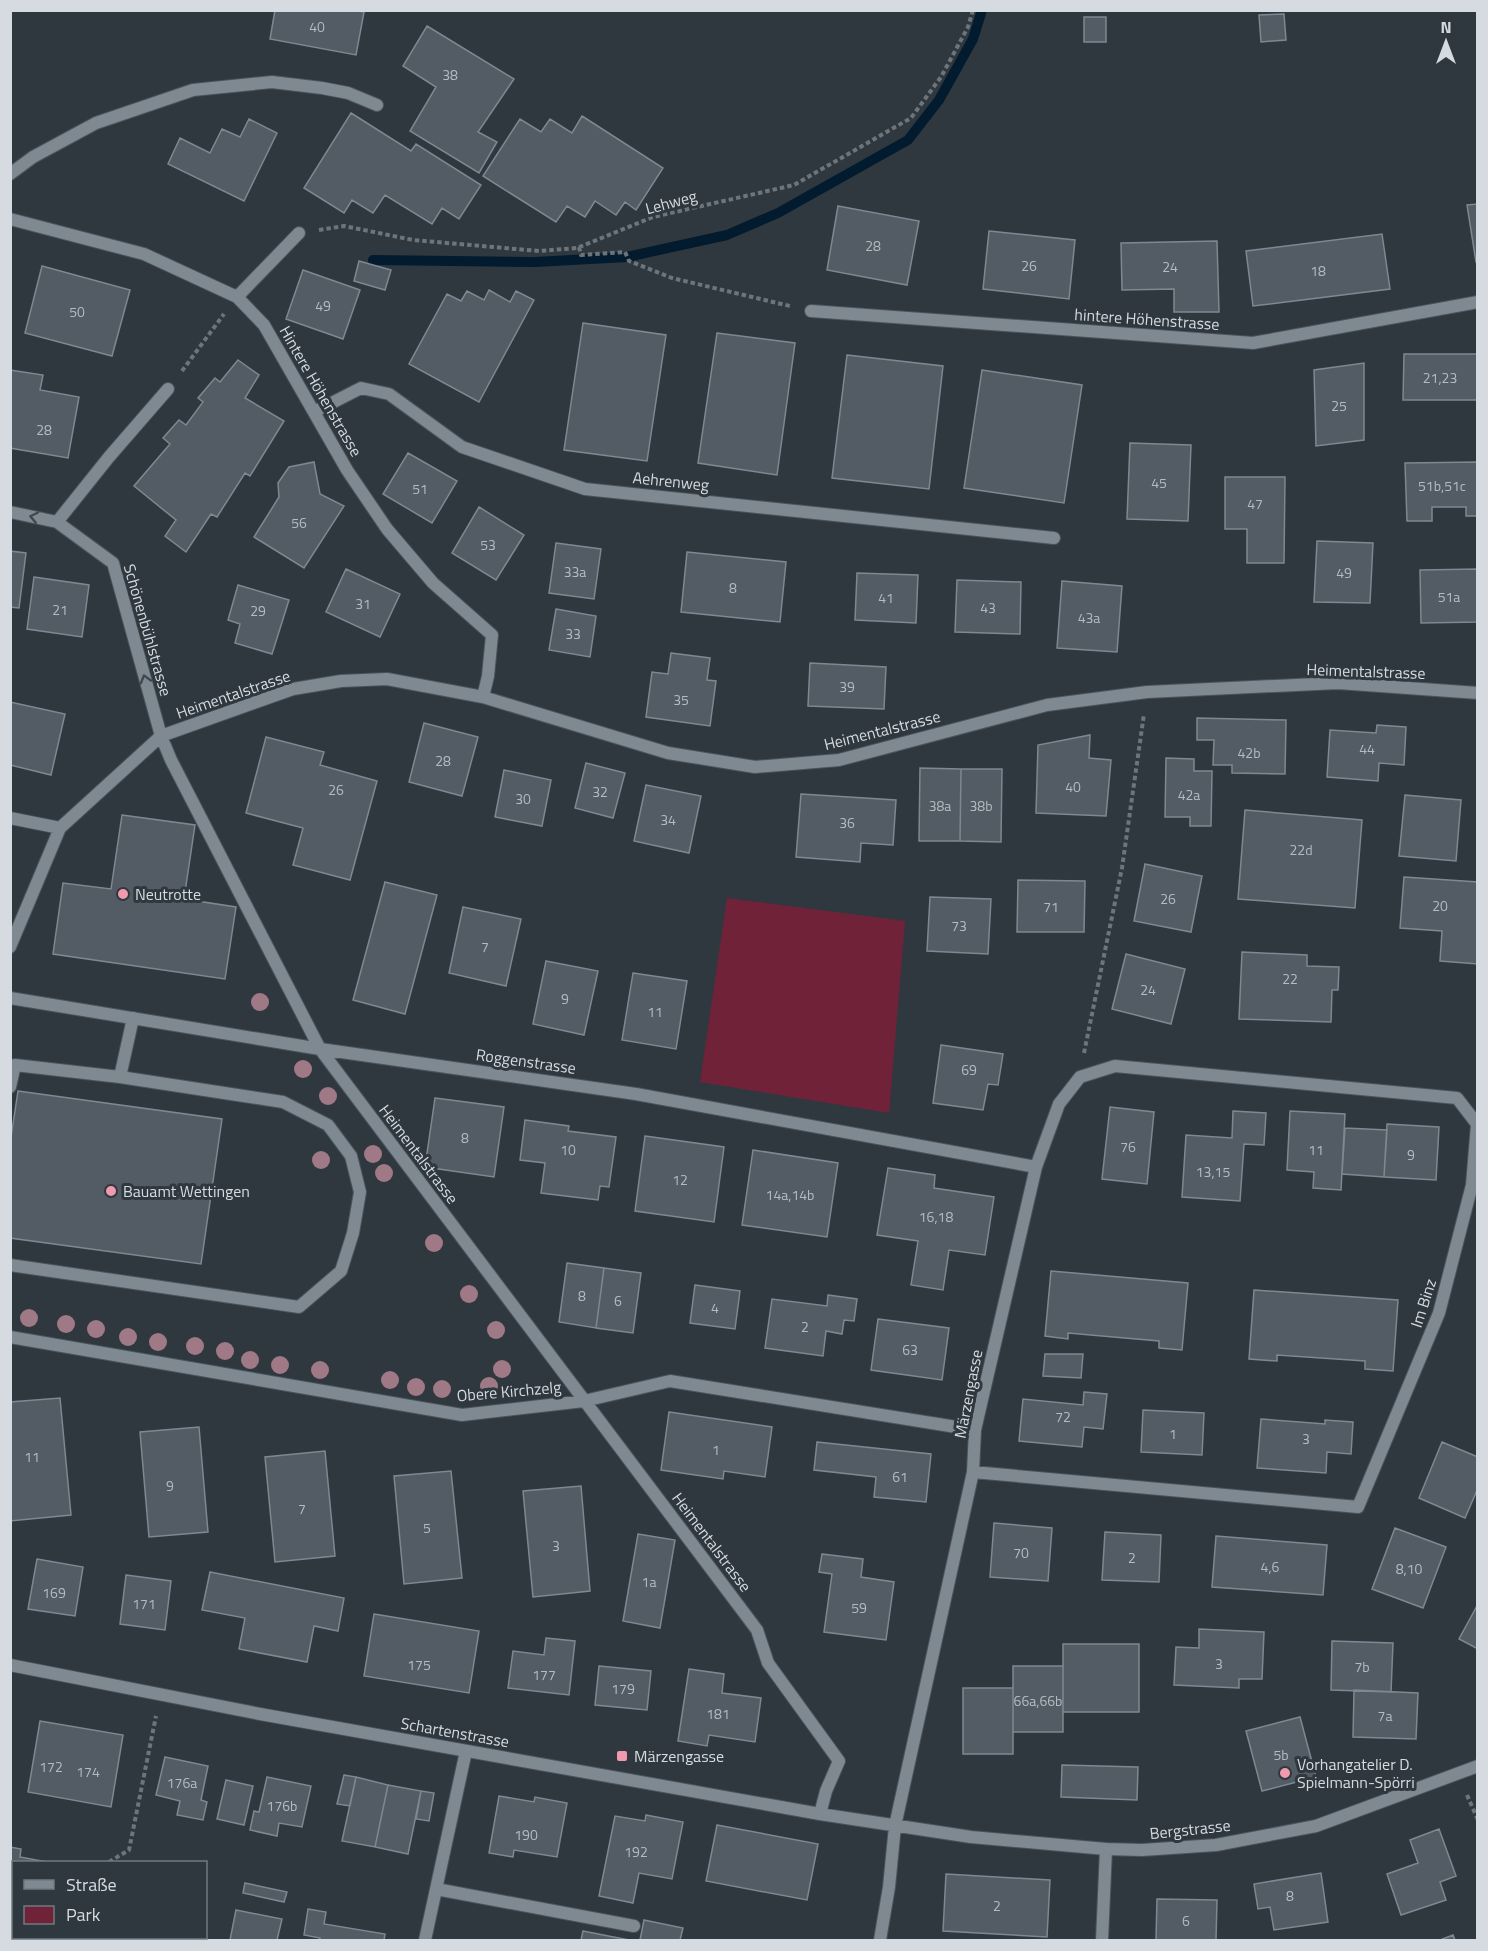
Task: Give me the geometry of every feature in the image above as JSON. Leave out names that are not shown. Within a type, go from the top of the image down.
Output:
[{"type":"street","points":[[10,174],[33,157],[96,123],[193,90],[272,82],[348,93],[377,105]]},
{"type":"street","name":"Hintere Höhenstrasse","points":[[10,219],[144,254],[237,297],[264,325],[346,470],[387,529],[433,583],[492,635],[488,676],[483,697]]},
{"type":"street","points":[[237,297],[299,233]]},
{"type":"street","name":"hintere Höhenstrasse","points":[[811,311],[1253,343],[1478,302]]},
{"type":"street","name":"Aehrenweg","points":[[314,412],[360,388],[389,394],[462,447],[585,489],[1054,538]]},
{"type":"street","points":[[57,522],[168,389]]},
{"type":"street","name":"Schönenbühlstrasse","points":[[10,512],[57,522],[113,563],[161,736]]},
{"type":"street","name":"Heimentalstrasse","points":[[820,1814],[826,1791],[839,1761],[768,1663],[756,1630],[320,1049],[171,760],[161,736],[292,690],[340,681],[387,679],[483,697],[668,753],[755,767],[839,760],[1047,705],[1147,692],[1338,683],[1478,693]]},
{"type":"street","points":[[10,947],[60,828],[161,736]]},
{"type":"street","points":[[10,818],[60,828]]},
{"type":"street","name":"Roggenstrasse","points":[[10,998],[320,1049],[636,1094],[1036,1167]]},
{"type":"street","points":[[120,1077],[133,1018]]},
{"type":"street","points":[[10,1087],[15,1065],[120,1077],[283,1102],[328,1125],[351,1156],[360,1192],[353,1233],[341,1271],[299,1307],[10,1265]]},
{"type":"street","name":"Im Binz","points":[[973,1472],[1358,1507],[1439,1313],[1472,1185],[1477,1124],[1457,1098],[1115,1066],[1080,1077]]},
{"type":"street","name":"Märzengasse","points":[[880,1941],[889,1887],[895,1826],[973,1472],[975,1431],[1036,1167],[1059,1104],[1080,1077]]},
{"type":"street","name":"Obere Kirchzelg","points":[[10,1337],[462,1415],[584,1401],[670,1381],[975,1431]]},
{"type":"street","name":"Schartenstrasse","points":[[10,1665],[466,1751],[895,1826]]},
{"type":"street","points":[[425,1941],[466,1751]]},
{"type":"street","name":"Bergstrasse","points":[[895,1826],[971,1838],[1106,1849],[1142,1850],[1216,1845],[1316,1826],[1478,1766]]},
{"type":"street","points":[[1102,1941],[1106,1849]]},
{"type":"street","points":[[436,1889],[634,1926]]},
{"type":"path","name":"Lehweg","points":[[299,233],[344,226],[413,240],[539,251],[579,248],[653,217],[794,184],[910,118],[941,77],[968,27],[973,10]]},
{"type":"path","points":[[579,248],[581,255],[625,252],[628,261],[672,278],[811,311]]},
{"type":"path","points":[[168,389],[237,297]]},
{"type":"path","points":[[1087,1034],[1122,868],[1147,692]]},
{"type":"path","points":[[112,1861],[129,1850],[159,1694]]},
{"type":"path","points":[[1467,1795],[1478,1820]]},
{"type":"green space","points":[[727,898],[905,921],[889,1113],[700,1082]]},
{"type":"building","points":[[275,10],[364,12],[356,55],[270,39]]},
{"type":"building","points":[[1284,14],[1286,40],[1261,42],[1259,15]]},
{"type":"building","points":[[1084,17],[1106,17],[1106,42],[1084,42]]},
{"type":"building","points":[[427,26],[514,79],[478,132],[497,142],[479,173],[410,131],[436,87],[403,66]]},
{"type":"building","points":[[351,113],[411,151],[416,144],[481,185],[459,219],[442,208],[432,224],[385,195],[373,213],[352,200],[344,213],[304,188]]},
{"type":"building","points":[[582,116],[663,168],[636,210],[625,202],[616,215],[595,201],[585,217],[567,206],[556,222],[483,176],[520,119],[541,132],[550,119],[572,133]]},
{"type":"building","points":[[249,119],[277,133],[244,201],[168,164],[180,138],[210,153],[222,129],[240,137]]},
{"type":"building","points":[[1478,204],[1478,262],[1476,262],[1467,205]]},
{"type":"building","points":[[838,206],[919,221],[907,285],[827,270]]},
{"type":"building","points":[[989,231],[1075,240],[1069,299],[983,289]]},
{"type":"building","points":[[1382,234],[1390,289],[1253,306],[1246,251]]},
{"type":"building","points":[[1217,241],[1219,312],[1174,312],[1174,289],[1122,290],[1121,243]]},
{"type":"building","points":[[359,261],[391,270],[385,290],[354,281]]},
{"type":"building","points":[[42,266],[130,290],[112,356],[25,333]]},
{"type":"building","points":[[303,270],[360,290],[343,339],[286,319]]},
{"type":"building","points":[[489,290],[510,302],[516,291],[534,300],[479,402],[409,364],[447,294],[461,301],[467,291],[484,300]]},
{"type":"building","points":[[583,323],[666,335],[647,461],[564,450]]},
{"type":"building","points":[[717,333],[795,343],[777,475],[698,463]]},
{"type":"building","points":[[1404,354],[1478,354],[1478,400],[1403,400]]},
{"type":"building","points":[[847,355],[943,366],[929,489],[832,478]]},
{"type":"building","points":[[238,360],[259,375],[245,398],[284,421],[250,476],[245,473],[217,517],[211,514],[186,552],[165,536],[176,520],[134,486],[170,444],[163,438],[179,420],[186,425],[203,402],[198,398],[215,378],[220,382]]},
{"type":"building","points":[[1364,363],[1364,440],[1316,446],[1314,370]]},
{"type":"building","points":[[10,370],[43,375],[40,390],[79,397],[68,458],[10,448]]},
{"type":"building","points":[[982,370],[1082,385],[1064,503],[964,488]]},
{"type":"building","points":[[1130,443],[1191,445],[1188,521],[1127,519]]},
{"type":"building","points":[[408,453],[457,481],[432,523],[383,494]]},
{"type":"building","points":[[314,462],[320,494],[344,506],[304,568],[254,537],[279,497],[278,483],[289,467]]},
{"type":"building","points":[[1478,462],[1478,516],[1466,516],[1466,507],[1432,507],[1432,521],[1407,521],[1405,463]]},
{"type":"building","points":[[1225,477],[1285,477],[1284,563],[1247,563],[1247,529],[1225,529]]},
{"type":"building","points":[[479,507],[524,535],[496,580],[452,553]]},
{"type":"building","points":[[1317,541],[1373,543],[1370,603],[1314,602]]},
{"type":"building","points":[[556,543],[601,549],[594,599],[549,593]]},
{"type":"building","points":[[10,551],[26,553],[19,608],[10,607]]},
{"type":"building","points":[[687,552],[786,562],[780,622],[681,612]]},
{"type":"building","points":[[346,569],[400,594],[380,637],[326,612]]},
{"type":"building","points":[[1478,569],[1478,622],[1421,623],[1420,570]]},
{"type":"building","points":[[857,573],[918,575],[916,623],[855,620]]},
{"type":"building","points":[[34,577],[89,585],[82,637],[27,629]]},
{"type":"building","points":[[957,580],[1021,582],[1020,634],[955,632]]},
{"type":"building","points":[[1062,581],[1122,586],[1117,652],[1057,648]]},
{"type":"building","points":[[238,585],[289,600],[272,654],[235,643],[240,624],[228,620]]},
{"type":"building","points":[[556,609],[596,616],[590,657],[549,650]]},
{"type":"building","points":[[671,653],[710,658],[707,680],[716,681],[710,726],[646,717],[652,672],[668,674]]},
{"type":"building","points":[[810,663],[886,667],[884,709],[808,706]]},
{"type":"building","points":[[10,702],[65,714],[51,775],[10,765]]},
{"type":"building","points":[[1197,718],[1286,720],[1285,774],[1232,773],[1232,765],[1213,765],[1214,740],[1197,740]]},
{"type":"building","points":[[424,723],[478,737],[462,796],[409,782]]},
{"type":"building","points":[[1377,725],[1406,727],[1404,765],[1379,763],[1378,781],[1327,777],[1330,730],[1376,733]]},
{"type":"building","points":[[1090,735],[1089,758],[1111,760],[1106,816],[1036,813],[1038,745]]},
{"type":"building","points":[[266,737],[324,752],[320,765],[377,781],[350,880],[293,865],[303,828],[246,813]]},
{"type":"building","points":[[1166,758],[1194,759],[1194,771],[1212,771],[1211,826],[1190,826],[1190,817],[1165,817]]},
{"type":"building","points":[[586,763],[625,773],[613,818],[575,808]]},
{"type":"building","points":[[920,768],[961,769],[960,841],[919,841]]},
{"type":"building","points":[[961,769],[1002,769],[1001,842],[960,841]]},
{"type":"building","points":[[504,770],[551,780],[542,826],[495,817]]},
{"type":"building","points":[[646,785],[701,796],[689,853],[634,841]]},
{"type":"building","points":[[801,794],[896,800],[893,845],[861,843],[860,862],[796,857]]},
{"type":"building","points":[[1405,795],[1461,800],[1456,861],[1399,856]]},
{"type":"building","points":[[1245,810],[1362,820],[1355,908],[1238,899]]},
{"type":"building","name":"Neutrotte","points":[[122,815],[195,825],[184,899],[236,907],[225,979],[53,954],[63,883],[111,889]]},
{"type":"building","points":[[1145,864],[1202,876],[1191,932],[1134,921]]},
{"type":"building","points":[[1404,877],[1478,882],[1478,964],[1440,961],[1442,931],[1400,928]]},
{"type":"building","points":[[1018,880],[1085,881],[1084,932],[1017,932]]},
{"type":"building","points":[[385,882],[437,895],[405,1014],[353,1000]]},
{"type":"building","points":[[930,897],[991,899],[988,954],[927,951]]},
{"type":"building","points":[[463,907],[521,919],[506,986],[449,973]]},
{"type":"building","points":[[1242,952],[1307,955],[1307,966],[1339,967],[1338,990],[1332,990],[1331,1022],[1239,1019]]},
{"type":"building","points":[[1126,954],[1185,969],[1171,1024],[1112,1009]]},
{"type":"building","points":[[546,961],[598,971],[584,1035],[533,1024]]},
{"type":"building","points":[[633,973],[687,981],[676,1049],[622,1040]]},
{"type":"building","points":[[941,1045],[1003,1054],[998,1085],[988,1084],[983,1110],[933,1103]]},
{"type":"building","name":"Bauamt Wettingen","points":[[18,1091],[222,1119],[201,1264],[10,1238],[10,1144]]},
{"type":"building","points":[[435,1098],[504,1107],[494,1177],[425,1167]]},
{"type":"building","points":[[1110,1107],[1154,1112],[1147,1184],[1102,1179]]},
{"type":"building","points":[[1233,1111],[1266,1113],[1264,1145],[1244,1144],[1240,1201],[1182,1197],[1186,1135],[1232,1138]]},
{"type":"building","points":[[1290,1111],[1345,1114],[1341,1190],[1313,1188],[1314,1172],[1287,1170]]},
{"type":"building","points":[[525,1120],[569,1126],[568,1131],[616,1137],[609,1187],[600,1186],[598,1200],[541,1193],[545,1163],[520,1160]]},
{"type":"building","points":[[1387,1124],[1439,1127],[1436,1180],[1384,1177]]},
{"type":"building","points":[[1345,1128],[1387,1130],[1384,1177],[1342,1174]]},
{"type":"building","points":[[645,1136],[724,1147],[714,1222],[635,1211]]},
{"type":"building","points":[[753,1150],[838,1163],[827,1237],[742,1225]]},
{"type":"building","points":[[888,1168],[935,1175],[934,1188],[994,1197],[985,1255],[949,1250],[943,1290],[911,1285],[918,1241],[877,1235]]},
{"type":"building","points":[[567,1263],[604,1268],[596,1328],[559,1322]]},
{"type":"building","points":[[604,1268],[641,1273],[633,1333],[596,1328]]},
{"type":"building","points":[[1051,1271],[1188,1283],[1182,1350],[1159,1348],[1159,1341],[1068,1333],[1068,1339],[1045,1336]]},
{"type":"building","points":[[695,1285],[740,1291],[735,1329],[690,1323]]},
{"type":"building","points":[[1254,1290],[1398,1300],[1393,1371],[1365,1369],[1365,1361],[1277,1355],[1277,1361],[1249,1359]]},
{"type":"building","points":[[828,1295],[857,1299],[854,1321],[844,1320],[842,1334],[826,1331],[823,1356],[765,1348],[772,1299],[827,1306]]},
{"type":"building","points":[[878,1319],[949,1328],[942,1380],[871,1370]]},
{"type":"building","points":[[1045,1354],[1083,1354],[1081,1378],[1043,1376]]},
{"type":"building","points":[[1084,1392],[1107,1394],[1103,1429],[1084,1427],[1082,1447],[1019,1441],[1023,1399],[1083,1405]]},
{"type":"building","points":[[60,1398],[71,1515],[10,1521],[10,1402]]},
{"type":"building","points":[[1143,1410],[1204,1413],[1202,1455],[1141,1452]]},
{"type":"building","points":[[669,1412],[772,1427],[765,1477],[724,1471],[723,1479],[661,1470]]},
{"type":"building","points":[[1261,1419],[1325,1424],[1325,1420],[1353,1422],[1351,1454],[1327,1452],[1326,1473],[1257,1468]]},
{"type":"building","points":[[199,1427],[208,1532],[149,1537],[140,1432]]},
{"type":"building","points":[[817,1442],[931,1454],[926,1502],[874,1497],[876,1477],[814,1470]]},
{"type":"building","points":[[1442,1442],[1478,1457],[1478,1488],[1465,1518],[1419,1498]]},
{"type":"building","points":[[325,1451],[335,1556],[275,1562],[265,1457]]},
{"type":"building","points":[[451,1471],[462,1578],[404,1584],[394,1476]]},
{"type":"building","points":[[581,1486],[590,1591],[533,1597],[523,1491]]},
{"type":"building","points":[[994,1523],[1052,1528],[1048,1581],[990,1577]]},
{"type":"building","points":[[1395,1528],[1446,1547],[1423,1608],[1372,1589]]},
{"type":"building","points":[[1105,1532],[1161,1535],[1159,1582],[1102,1580]]},
{"type":"building","points":[[638,1534],[675,1540],[660,1628],[623,1621]]},
{"type":"building","points":[[1216,1536],[1327,1545],[1323,1595],[1212,1587]]},
{"type":"building","points":[[822,1554],[863,1559],[861,1577],[894,1582],[886,1640],[824,1632],[832,1574],[819,1572]]},
{"type":"building","points":[[37,1559],[83,1567],[75,1616],[28,1609]]},
{"type":"building","points":[[210,1572],[344,1598],[338,1631],[314,1626],[307,1662],[239,1649],[245,1618],[202,1610]]},
{"type":"building","points":[[126,1575],[171,1581],[165,1630],[120,1624]]},
{"type":"building","points":[[1478,1604],[1478,1649],[1459,1639]]},
{"type":"building","points":[[374,1614],[479,1631],[469,1693],[364,1676]]},
{"type":"building","points":[[1199,1629],[1264,1632],[1262,1679],[1239,1679],[1239,1688],[1174,1685],[1176,1647],[1199,1648]]},
{"type":"building","points":[[546,1638],[575,1641],[569,1695],[508,1688],[513,1651],[544,1655]]},
{"type":"building","points":[[1332,1641],[1393,1643],[1391,1692],[1331,1690]]},
{"type":"building","points":[[1063,1644],[1139,1644],[1139,1712],[1063,1712]]},
{"type":"building","points":[[599,1666],[651,1671],[647,1710],[595,1705]]},
{"type":"building","points":[[1013,1666],[1063,1666],[1063,1732],[1013,1732]]},
{"type":"building","points":[[689,1669],[724,1674],[722,1693],[761,1698],[755,1742],[709,1735],[707,1746],[678,1741]]},
{"type":"building","points":[[963,1688],[1013,1688],[1013,1754],[963,1754]]},
{"type":"building","points":[[1354,1690],[1418,1693],[1416,1739],[1353,1737]]},
{"type":"building","points":[[1300,1717],[1316,1777],[1262,1791],[1246,1731]]},
{"type":"building","points":[[40,1721],[123,1735],[111,1807],[28,1792]]},
{"type":"building","points":[[165,1757],[208,1766],[201,1800],[207,1802],[203,1820],[177,1815],[180,1801],[156,1795]]},
{"type":"building","points":[[1062,1765],[1138,1767],[1137,1800],[1061,1797]]},
{"type":"building","points":[[344,1775],[356,1777],[350,1806],[337,1804]]},
{"type":"building","points":[[267,1777],[311,1786],[302,1827],[279,1823],[277,1836],[250,1830],[254,1811],[259,1812]]},
{"type":"building","points":[[356,1777],[388,1785],[375,1847],[342,1841]]},
{"type":"building","points":[[226,1780],[253,1786],[244,1825],[217,1819]]},
{"type":"building","points":[[388,1785],[421,1791],[408,1854],[375,1847]]},
{"type":"building","points":[[421,1791],[434,1793],[429,1821],[416,1819]]},
{"type":"building","points":[[499,1796],[534,1802],[535,1797],[567,1803],[557,1857],[514,1850],[513,1857],[489,1853]]},
{"type":"building","points":[[646,1815],[683,1822],[672,1879],[639,1873],[633,1903],[599,1896],[615,1816],[645,1821]]},
{"type":"building","points":[[717,1825],[818,1844],[807,1900],[706,1881]]},
{"type":"building","points":[[1439,1829],[1456,1876],[1440,1882],[1446,1900],[1401,1915],[1387,1874],[1418,1863],[1410,1840]]},
{"type":"building","points":[[10,1847],[21,1849],[20,1857],[42,1861],[12,1861],[12,1920],[10,1920]]},
{"type":"building","points":[[1321,1873],[1328,1922],[1274,1930],[1270,1907],[1258,1909],[1254,1884]]},
{"type":"building","points":[[946,1874],[1050,1880],[1047,1937],[943,1931]]},
{"type":"building","points":[[245,1883],[287,1892],[284,1902],[243,1893]]},
{"type":"building","points":[[1157,1899],[1217,1900],[1216,1940],[1156,1940]]},
{"type":"building","points":[[308,1909],[326,1912],[324,1924],[385,1934],[384,1940],[319,1940],[320,1938],[304,1935]]},
{"type":"building","points":[[236,1910],[282,1919],[277,1940],[230,1940]]},
{"type":"building","points":[[644,1920],[683,1928],[680,1940],[640,1940]]},
{"type":"building","points":[[583,1931],[629,1940],[581,1940]]},
{"type":"building","points":[[1453,1935],[1455,1940],[1440,1940]]},
{"type":"building","points":[[110,1939],[162,1939],[162,1940]]},
{"type":"waterway","points":[[373,260],[535,262],[627,257],[727,235],[778,213],[908,140],[939,100],[973,39],[982,10]]},
{"type":"place","name":"Neutrotte","points":[[123,894]]},
{"type":"place","name":"Bauamt Wettingen","points":[[111,1191]]},
{"type":"place","name":"Märzengasse","points":[[622,1756]]},
{"type":"place","name":"Vorhangatelier D. Spielmann-Spörri","points":[[1285,1773]]}]
